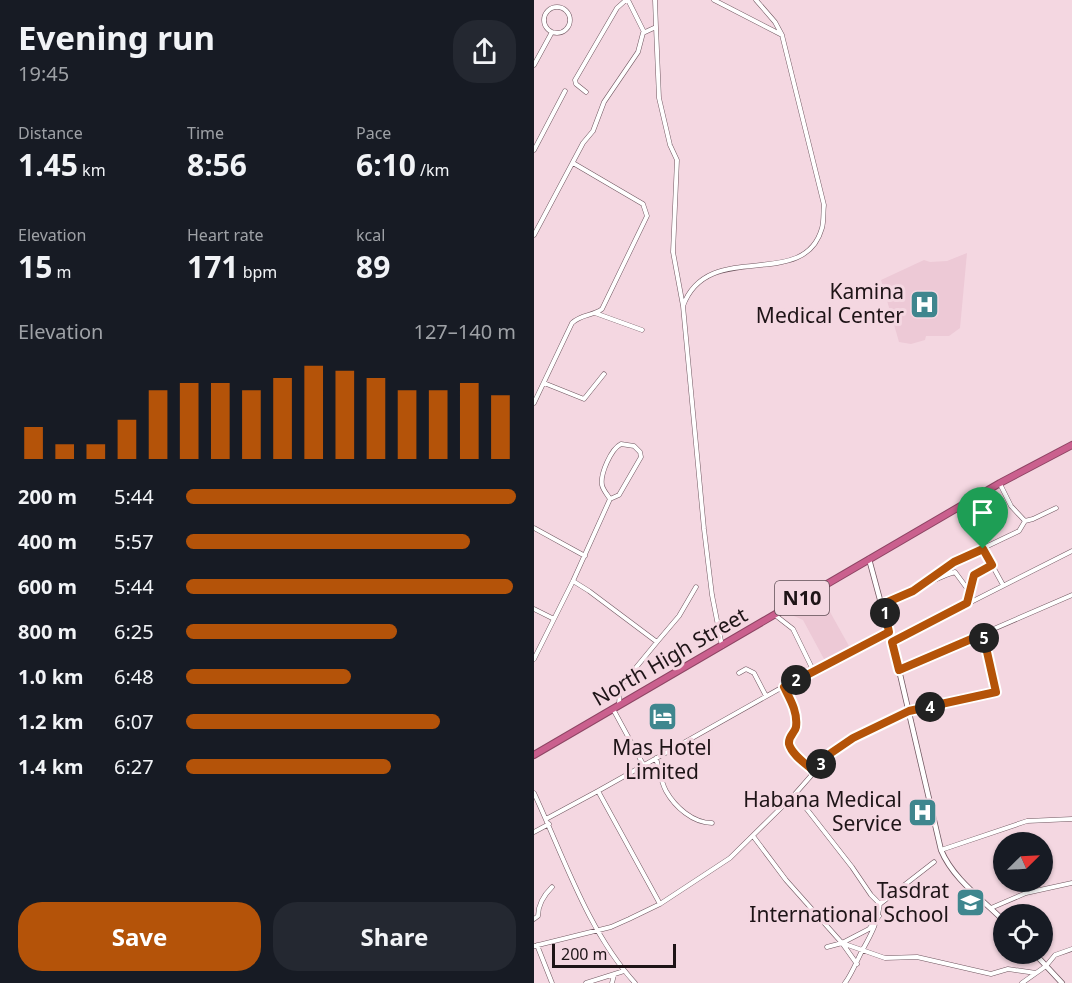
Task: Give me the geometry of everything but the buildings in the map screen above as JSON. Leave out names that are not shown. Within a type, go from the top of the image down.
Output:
[{"type":"highway","name":"North High Street","points":[[534,755],[999,483],[1072,445]]},
{"type":"main road","points":[[869,559],[883,604],[941,850],[954,873],[991,908]]},
{"type":"main road","points":[[1046,966],[1062,983]]},
{"type":"street","points":[[534,235],[583,143],[593,131],[604,102],[638,52],[644,32],[627,0],[617,8],[574,80],[586,92]]},
{"type":"street","points":[[655,0],[659,98],[670,145],[677,160],[673,252],[683,306],[712,595],[722,646]]},
{"type":"street","points":[[714,0],[782,35]]},
{"type":"street","points":[[683,306],[687,295],[705,276],[713,272],[789,261],[803,255],[813,245],[822,228],[824,205],[782,35],[775,22],[756,0]]},
{"type":"street","points":[[553,8],[563,8],[570,16],[569,26],[562,33],[552,32],[545,25],[545,15],[553,8]]},
{"type":"street","points":[[644,32],[656,27]]},
{"type":"street","points":[[534,65],[552,32]]},
{"type":"street","points":[[534,150],[565,91]]},
{"type":"street","points":[[534,403],[572,323],[582,315],[602,309],[647,216],[643,204],[573,163]]},
{"type":"street","points":[[594,313],[642,330]]},
{"type":"street","points":[[544,383],[584,399],[604,374]]},
{"type":"street","points":[[534,659],[573,582],[610,499],[619,495],[641,457],[640,452],[634,446],[621,444],[614,450],[602,477],[602,484],[610,499]]},
{"type":"street","points":[[999,483],[1011,506],[1024,521]]},
{"type":"street","points":[[1024,521],[1056,508]]},
{"type":"street","points":[[883,604],[913,591],[954,562],[1019,531],[1024,521]]},
{"type":"street","points":[[534,528],[585,556]]},
{"type":"street","points":[[983,549],[1003,585]]},
{"type":"street","points":[[892,642],[1072,551]]},
{"type":"street","points":[[967,603],[974,575],[992,565]]},
{"type":"street","points":[[931,580],[955,572],[969,591]]},
{"type":"street","points":[[573,582],[589,591],[657,642]]},
{"type":"street","points":[[644,766],[616,707],[620,687],[679,616],[696,587]]},
{"type":"street","points":[[899,670],[1072,596]]},
{"type":"street","points":[[534,609],[554,619]]},
{"type":"street","points":[[774,615],[794,629],[813,670]]},
{"type":"street","points":[[534,832],[598,791],[766,696],[889,632]]},
{"type":"street","points":[[552,983],[535,945],[598,930],[630,919],[660,904],[730,858],[795,795],[831,753],[853,738],[909,711],[996,692],[983,634]]},
{"type":"street","points":[[739,672],[746,669],[754,673],[766,696]]},
{"type":"street","points":[[784,687],[793,704],[796,728],[789,739],[789,745],[793,752],[814,771]]},
{"type":"street","points":[[656,758],[666,791],[679,808],[701,823],[712,823]]},
{"type":"street","points":[[598,791],[660,904]]},
{"type":"street","points":[[534,793],[580,898],[598,930],[635,983]]},
{"type":"street","points":[[795,795],[852,867],[871,896],[880,904]]},
{"type":"street","points":[[941,850],[1026,821],[1072,819]]},
{"type":"street","points":[[753,836],[786,880],[842,943],[857,965]]},
{"type":"street","points":[[845,983],[857,965],[875,928],[880,904],[934,862]]},
{"type":"street","points":[[991,908],[1026,893],[1072,883]]},
{"type":"street","points":[[534,919],[538,916],[543,897],[552,887]]},
{"type":"street","points":[[827,947],[842,943],[870,929],[879,916]]},
{"type":"street","points":[[842,943],[885,958],[917,957],[991,974],[1008,969],[1036,973]]},
{"type":"street","points":[[1022,983],[1046,966],[1055,955],[1072,950]]},
{"type":"street","points":[[586,983],[624,970]]},
{"type":"street","points":[[612,983],[614,974]]},
{"type":"shaded area","name":"Kamina Medical Center","points":[[967,253],[960,328],[949,336],[926,336],[925,340],[911,344],[899,342],[881,280],[924,260],[947,261]]},
{"type":"shaded area","points":[[820,594],[849,646],[824,659],[803,620],[787,613]]},
{"type":"place","name":"Kamina Medical Center","points":[[925,304]]},
{"type":"place","name":"Mas Hotel Limited","points":[[662,717]]},
{"type":"place","name":"Habana Medical Service","points":[[923,812]]},
{"type":"place","name":"Tasdrat International School","points":[[970,903]]},
{"type":"route","points":[[983,549],[992,565],[974,575],[967,603],[892,642],[899,670],[983,634],[996,692],[909,711],[853,738],[831,753],[814,771],[793,752],[789,745],[789,739],[796,728],[793,704],[784,687],[889,632],[883,604],[913,591],[954,562],[983,549]]}]
